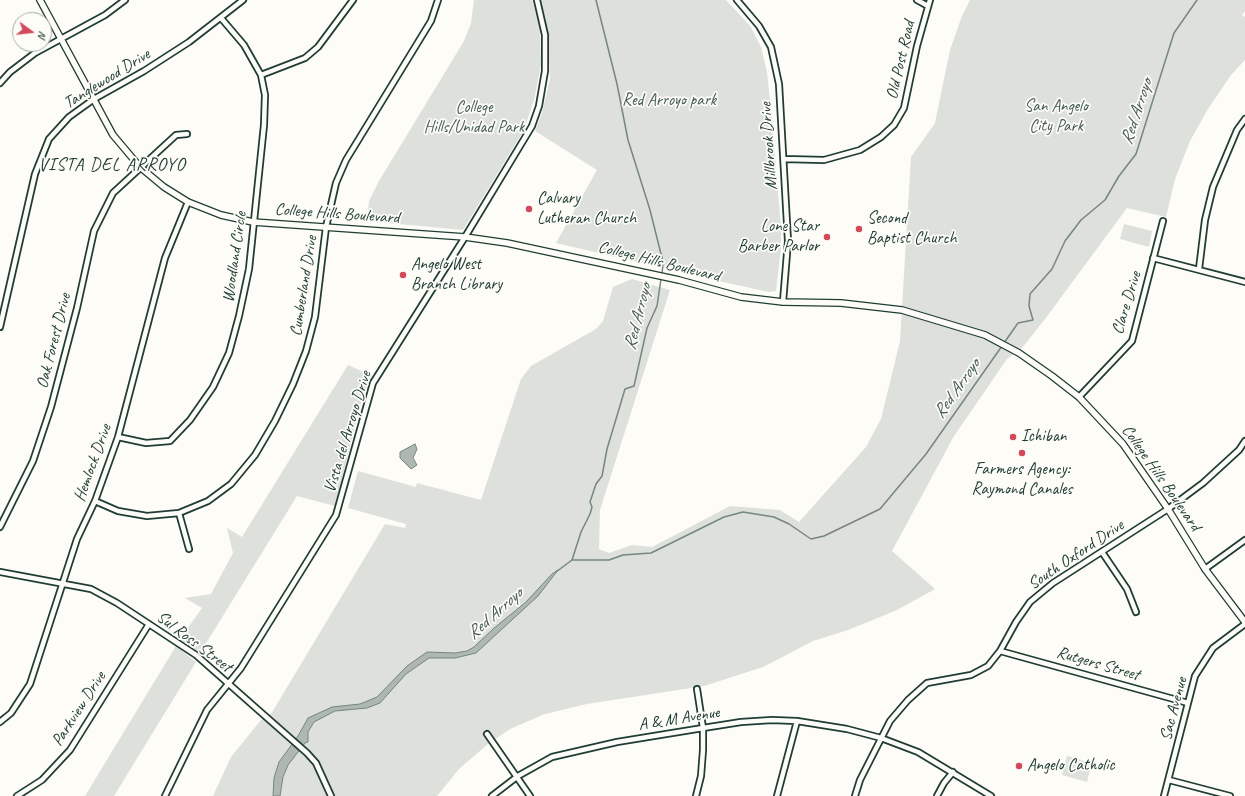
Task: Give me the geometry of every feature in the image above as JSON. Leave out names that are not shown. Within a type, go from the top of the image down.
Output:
[{"type":"street","name":"College Hills Boulevard","points":[[40,0],[113,135],[140,167],[164,187],[188,202],[221,215],[253,222],[465,237],[507,242],[679,280],[741,297],[783,302],[841,303],[902,310],[985,335],[1019,353],[1079,397],[1123,444],[1168,509],[1205,569],[1245,623]]},
{"type":"street","points":[[0,83],[10,72],[35,52],[60,37],[105,15],[126,0]]},
{"type":"street","name":"Tanglewood Drive","points":[[0,327],[35,174],[49,139],[69,117],[94,99],[144,71],[221,18],[243,0]]},
{"type":"street","points":[[261,75],[304,58],[318,46],[353,0]]},
{"type":"street","name":"Cumberland Drive","points":[[95,501],[118,511],[147,516],[179,513],[208,501],[231,484],[255,455],[275,421],[301,365],[313,324],[326,227],[336,184],[346,160],[431,21],[438,0]]},
{"type":"street","name":"Vista del Arroyo Drive","points":[[166,796],[207,710],[241,668],[336,515],[373,383],[465,237],[532,126],[539,106],[545,71],[545,35],[537,0]]},
{"type":"street","name":"Millbrook Drive","points":[[737,0],[759,26],[771,47],[779,84],[788,241],[783,302]]},
{"type":"street","points":[[917,0],[928,6]]},
{"type":"street","name":"Old Post Road","points":[[784,159],[824,160],[860,150],[881,137],[894,125],[904,108],[916,46],[930,0]]},
{"type":"street","name":"Woodland Circle","points":[[118,437],[146,443],[170,441],[190,420],[213,387],[229,353],[239,316],[249,269],[264,125],[265,95],[261,75],[244,45],[221,18]]},
{"type":"street","points":[[1199,269],[1205,220],[1213,187],[1237,130],[1245,119]]},
{"type":"street","name":"Oak Forest Drive","points":[[0,527],[33,461],[51,407],[77,308],[94,231],[114,193],[140,167],[176,135],[187,134]]},
{"type":"street","name":"Hemlock Drive","points":[[0,722],[11,713],[30,684],[61,584],[77,539],[95,501],[118,437],[165,258],[188,202]]},
{"type":"street","name":"Clare Drive","points":[[1079,397],[1132,341],[1163,221]]},
{"type":"street","points":[[1153,258],[1245,282]]},
{"type":"street","name":"South Oxford Drive","points":[[855,796],[860,780],[890,721],[908,700],[928,684],[971,675],[988,666],[1000,651],[1016,622],[1030,602],[1053,583],[1168,509],[1220,467],[1239,450],[1245,441]]},
{"type":"street","points":[[179,513],[189,549]]},
{"type":"street","points":[[1205,569],[1245,540]]},
{"type":"street","points":[[1102,552],[1127,589],[1136,612]]},
{"type":"street","name":"Sul Ross Street","points":[[0,572],[91,589],[196,655],[263,716],[307,753],[316,763],[331,796]]},
{"type":"street","name":"Sac Avenue","points":[[1164,796],[1196,676],[1213,648],[1245,623]]},
{"type":"street","name":"Parkview Drive","points":[[17,796],[42,780],[70,750],[148,624]]},
{"type":"street","name":"Rutgers Street","points":[[1000,651],[1188,703]]},
{"type":"street","points":[[696,689],[703,728],[701,776],[696,796]]},
{"type":"street","points":[[777,796],[797,721]]},
{"type":"street","name":"A & M Avenue","points":[[492,796],[518,776],[552,757],[617,742],[741,722],[797,721],[847,728],[881,738],[918,752],[991,796]]},
{"type":"street","points":[[487,734],[518,776],[530,796]]},
{"type":"street","points":[[937,796],[944,783],[953,772]]},
{"type":"street","points":[[1169,780],[1230,796]]},
{"type":"green space","name":"College Hills/Unidad Park","points":[[474,0],[532,0],[533,2],[540,31],[541,65],[534,100],[524,130],[463,230],[367,221],[369,201],[379,181],[464,41],[471,23]]},
{"type":"green space","name":"Red Arroyo park","points":[[540,0],[726,0],[751,27],[761,47],[767,72],[773,130],[781,229],[781,248],[776,291],[769,292],[723,282],[556,243],[597,170],[535,131],[542,113],[550,79],[548,33]]},
{"type":"green space","name":"San Angelo City Park","points":[[970,0],[1245,0],[1245,11],[1242,15],[1245,17],[1245,60],[1231,75],[1208,109],[1190,141],[1175,179],[1166,217],[1127,208],[1022,348],[1007,359],[954,436],[892,551],[935,589],[897,610],[848,630],[813,641],[763,667],[704,686],[587,704],[545,714],[510,729],[488,744],[459,769],[437,796],[213,796],[231,757],[261,720],[271,714],[385,524],[405,528],[417,483],[481,500],[521,379],[531,366],[596,329],[603,321],[613,287],[632,279],[670,290],[600,510],[599,549],[609,553],[632,545],[652,547],[730,506],[780,510],[799,522],[866,447],[881,419],[900,341],[911,157],[935,123],[950,50],[962,16]]},
{"type":"green space","points":[[1124,224],[1152,231],[1149,247],[1120,239]]},
{"type":"green space","points":[[348,365],[372,376],[363,395],[335,506],[297,496],[200,653],[180,639],[202,608],[185,598],[211,594],[233,553],[227,528],[242,537]]},
{"type":"green space","points":[[358,471],[416,487],[406,524],[348,508]]},
{"type":"green space","points":[[176,646],[196,662],[114,796],[85,796]]},
{"type":"green space","points":[[1067,756],[1092,763],[1087,782],[1062,775]]},
{"type":"shaded area","points":[[415,444],[417,449],[413,458],[417,465],[411,469],[400,458],[400,452]]},
{"type":"shaded area","points":[[558,570],[538,596],[476,653],[455,658],[429,658],[406,674],[380,703],[367,708],[335,711],[314,722],[308,732],[308,742],[305,743],[288,765],[283,777],[280,796],[273,796],[274,778],[279,762],[298,736],[308,718],[332,707],[360,704],[377,697],[407,666],[427,652],[455,653],[467,651],[474,647],[526,602],[552,574]]},
{"type":"waterway","name":"Red Arroyo","points":[[596,0],[617,84],[628,140],[650,210],[663,262],[662,275]]},
{"type":"waterway","name":"Red Arroyo","points":[[1004,343],[1018,323],[1033,320],[1029,306],[1030,294],[1052,269],[1065,241],[1081,220],[1105,200],[1119,176],[1136,154],[1174,33],[1197,0]]},
{"type":"waterway","name":"Red Arroyo","points":[[556,572],[572,560],[581,532],[590,514],[592,507],[590,502],[596,484],[602,476],[607,449],[625,389],[634,386],[647,328],[657,306],[661,279]]},
{"type":"waterway","name":"Red Arroyo","points":[[573,560],[609,560],[623,555],[651,553],[724,517],[743,512],[774,517],[789,524],[811,539],[824,536],[880,509],[926,454],[1002,346]]},
{"type":"place","name":"Calvary Lutheran Church","points":[[529,209]]},
{"type":"place","name":"Second Baptist Church","points":[[859,229]]},
{"type":"place","name":"Lone Star Barber Parlor","points":[[827,237]]},
{"type":"place","name":"Angelo West Branch Library","points":[[403,275]]},
{"type":"place","name":"Ichiban","points":[[1013,437]]},
{"type":"place","name":"Farmers Agency: Raymond Canales","points":[[1022,453]]},
{"type":"place","name":"Angelo Catholic","points":[[1019,766]]},
{"type":"district","name":"VISTA DEL ARROYO","points":[[112,165]]}]
